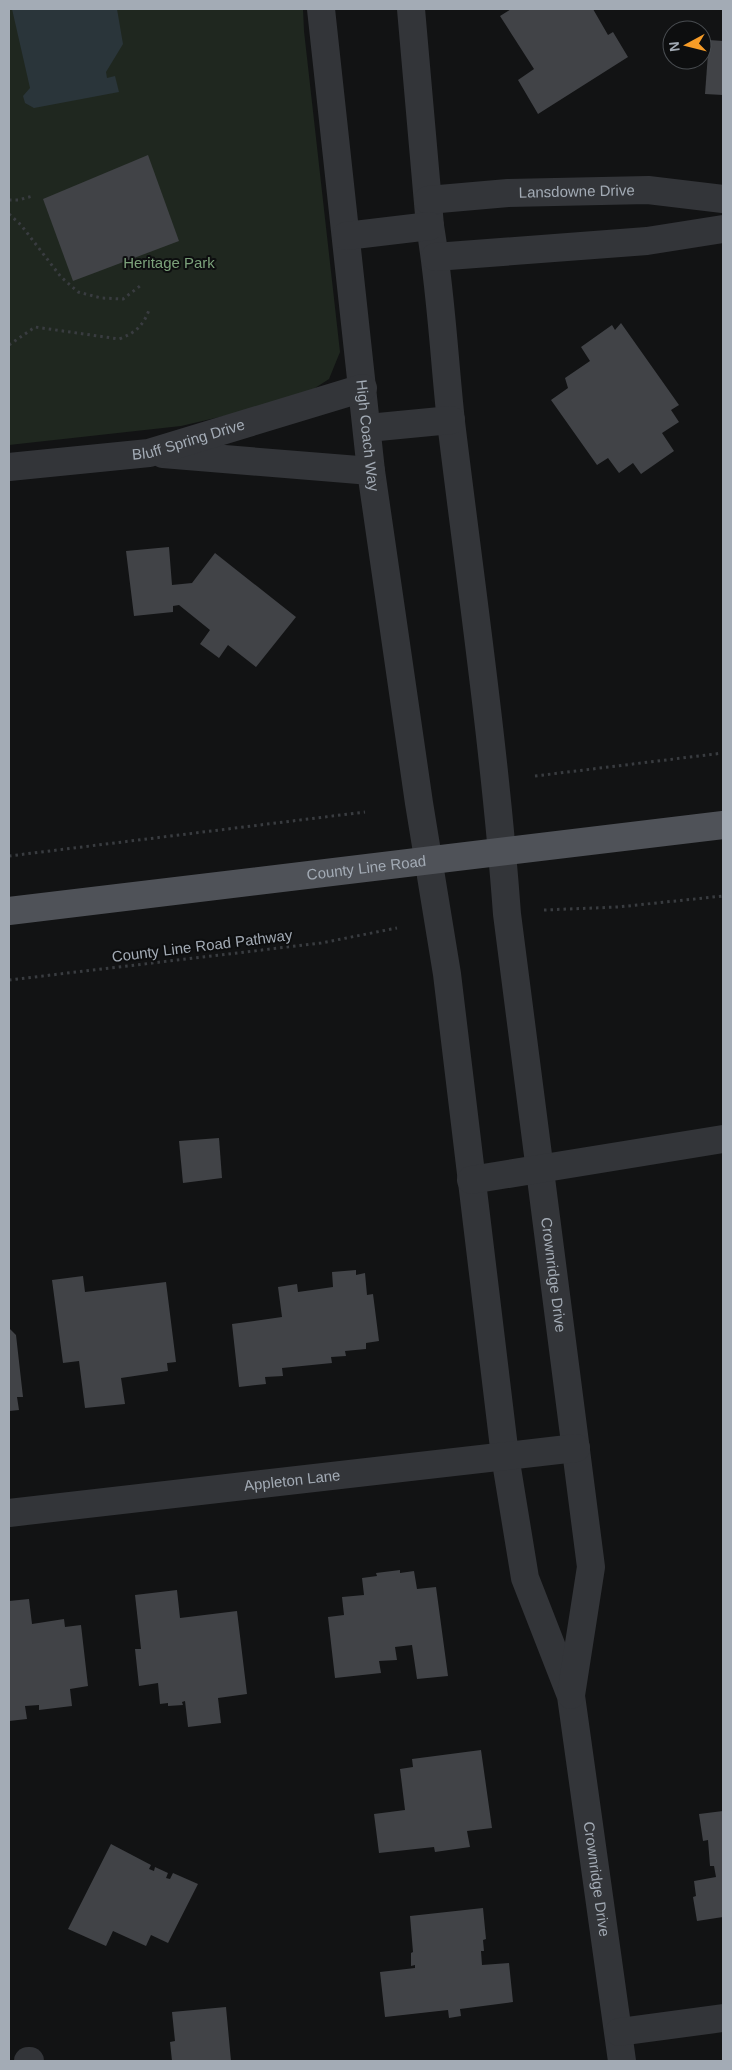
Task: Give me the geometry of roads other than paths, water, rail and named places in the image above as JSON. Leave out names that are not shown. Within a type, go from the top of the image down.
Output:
[{"type":"main road","name":"County Line Road","points":[[9,912],[723,825]]},
{"type":"street","name":"High Coach Way","points":[[321,9],[368,428],[371,471],[428,860]]},
{"type":"street","points":[[411,9],[429,213],[451,420],[477,622],[502,851]]},
{"type":"street","name":"Lansdowne Drive","points":[[346,236],[508,193],[648,190],[723,199]]},
{"type":"street","points":[[435,257],[647,241],[723,229]]},
{"type":"street","name":"Bluff Spring Drive","points":[[9,468],[149,453],[363,388]]},
{"type":"street","points":[[368,428],[451,420]]},
{"type":"street","points":[[149,453],[371,471]]},
{"type":"street","name":"Crownridge Drive","points":[[502,851],[508,921],[591,1567],[571,1696]]},
{"type":"street","name":"Crownridge Drive","points":[[428,860],[447,974],[505,1456],[525,1578],[571,1696],[622,2061]]},
{"type":"street","points":[[471,1180],[723,1139]]},
{"type":"street","name":"Appleton Lane","points":[[9,1513],[576,1448]]},
{"type":"street","points":[[619,2032],[723,2018]]},
{"type":"park label","name":"Heritage Park","points":[[169,263]]}]
